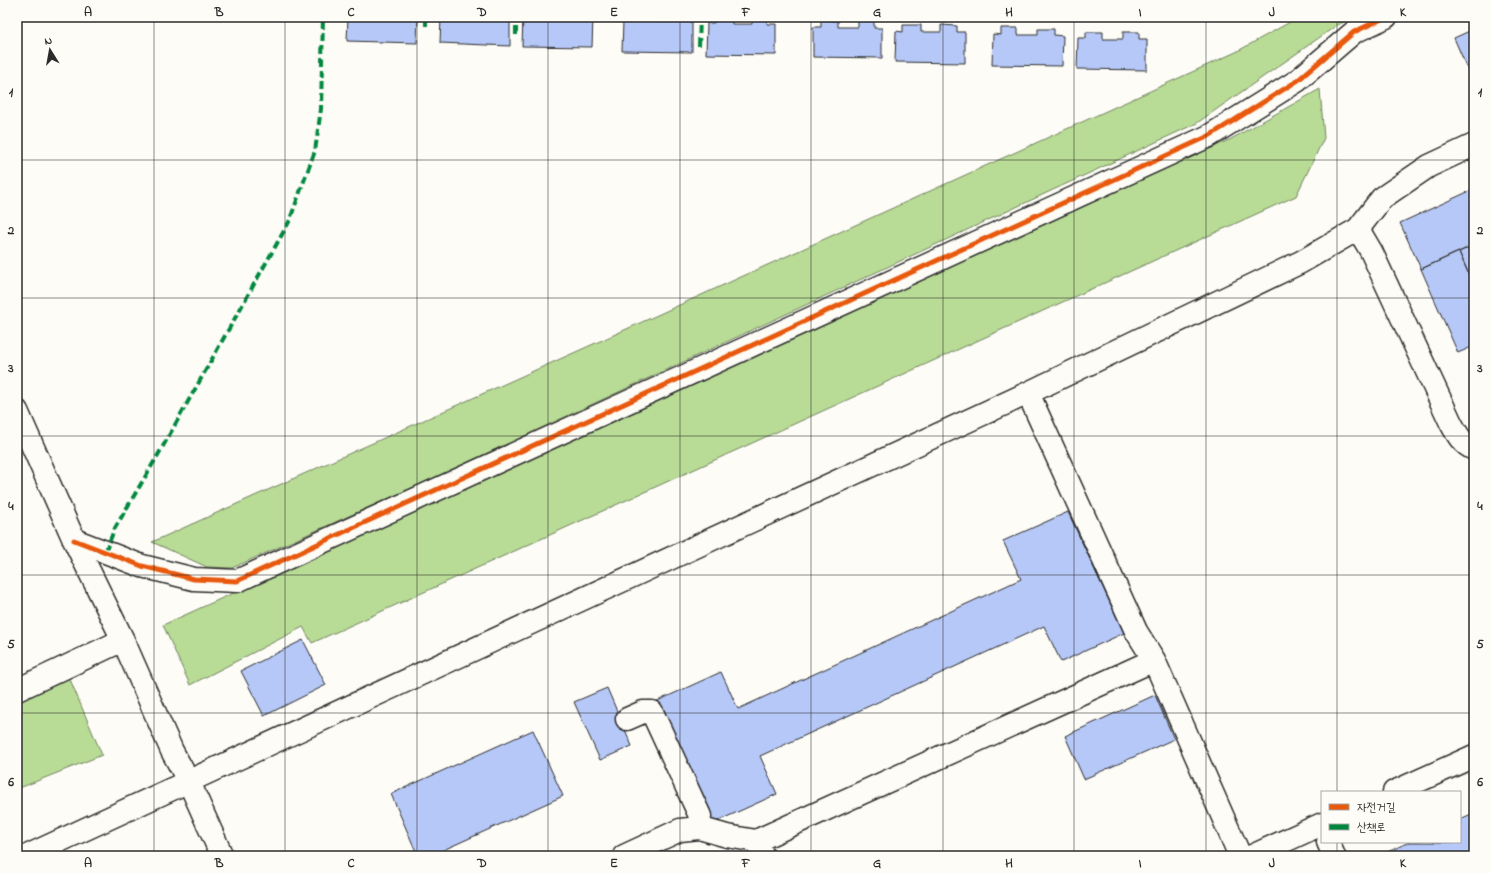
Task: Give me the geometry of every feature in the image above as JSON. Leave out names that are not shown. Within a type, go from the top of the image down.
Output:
[{"type":"street","points":[[74,540],[142,566],[194,579],[237,581],[1209,136],[1297,81],[1354,32],[1386,17]]},
{"type":"street","points":[[27,856],[1028,393],[1301,262],[1358,230],[1382,198],[1429,166],[1474,145]]},
{"type":"street","points":[[1358,230],[1371,251],[1458,437],[1468,447],[1474,449]]},
{"type":"street","points":[[1028,393],[1136,631],[1154,660],[1240,856]]},
{"type":"street","points":[[17,410],[74,540],[123,640],[172,751],[189,782],[222,856]]},
{"type":"street","points":[[17,690],[123,640]]},
{"type":"street","points":[[624,856],[680,830],[699,828],[727,836],[759,849],[1154,660]]},
{"type":"street","points":[[626,719],[643,712],[652,712],[700,816],[699,828]]},
{"type":"street","points":[[1396,791],[1474,756]]},
{"type":"street","points":[[1252,856],[1321,831]]},
{"type":"street","points":[[1328,843],[1334,856]]},
{"type":"green space","points":[[1299,17],[1353,17],[1336,26],[1197,123],[423,483],[232,568],[207,567],[152,542],[598,342],[1236,52]]},
{"type":"green space","points":[[1320,89],[1324,138],[1296,196],[312,643],[303,627],[190,685],[163,625],[1231,139]]},
{"type":"green space","points":[[69,677],[102,755],[17,789],[17,699]]},
{"type":"building","points":[[348,17],[418,17],[417,43],[347,41]]},
{"type":"building","points":[[441,17],[510,17],[510,46],[440,43]]},
{"type":"building","points":[[523,17],[593,17],[592,47],[522,46]]},
{"type":"building","points":[[631,17],[648,17],[648,21],[668,22],[668,17],[684,17],[684,22],[692,22],[692,52],[622,51],[623,21],[631,21]]},
{"type":"building","points":[[714,17],[732,17],[732,24],[752,24],[752,18],[768,18],[767,24],[776,24],[776,55],[706,54],[707,23],[714,23]]},
{"type":"building","points":[[821,20],[838,21],[838,27],[858,27],[858,21],[874,21],[874,28],[882,28],[882,58],[813,57],[813,27],[821,27]]},
{"type":"building","points":[[903,25],[921,25],[921,32],[941,32],[941,25],[957,26],[957,32],[965,32],[965,63],[895,62],[896,31],[903,32]]},
{"type":"building","points":[[1001,28],[1018,28],[1018,35],[1038,35],[1038,29],[1054,29],[1054,35],[1063,36],[1062,66],[992,65],[993,34],[1001,35]]},
{"type":"building","points":[[1474,29],[1474,84],[1454,38]]},
{"type":"building","points":[[1086,32],[1103,32],[1103,39],[1123,39],[1123,32],[1139,32],[1139,39],[1147,39],[1147,70],[1077,69],[1078,38],[1086,38]]},
{"type":"building","points":[[1474,189],[1474,245],[1421,269],[1400,223]]},
{"type":"building","points":[[1474,245],[1474,275],[1470,277],[1459,252]]},
{"type":"building","points":[[1459,252],[1474,286],[1474,346],[1458,353],[1421,269]]},
{"type":"building","points":[[1068,512],[1124,633],[1061,662],[1044,626],[760,756],[777,794],[709,825],[653,703],[721,672],[738,709],[1021,579],[1003,541]]},
{"type":"building","points":[[303,640],[326,685],[264,716],[241,671]]},
{"type":"building","points":[[607,688],[632,746],[600,760],[574,702]]},
{"type":"building","points":[[1155,695],[1174,739],[1084,779],[1065,736]]},
{"type":"building","points":[[533,730],[563,796],[430,856],[418,856],[391,794]]},
{"type":"building","points":[[1474,813],[1474,856],[1379,856],[1407,843],[1461,843],[1461,819]]},
{"type":"marked path","points":[[105,552],[115,528],[158,455],[289,222],[315,151],[321,109],[323,17]]},
{"type":"marked path","points":[[426,17],[426,26]]},
{"type":"marked path","points":[[516,17],[516,35]]},
{"type":"marked path","points":[[699,46],[700,17]]},
{"type":"cycle path","points":[[74,540],[142,566],[194,579],[237,581],[1209,136],[1297,81],[1354,32],[1386,17]]}]
